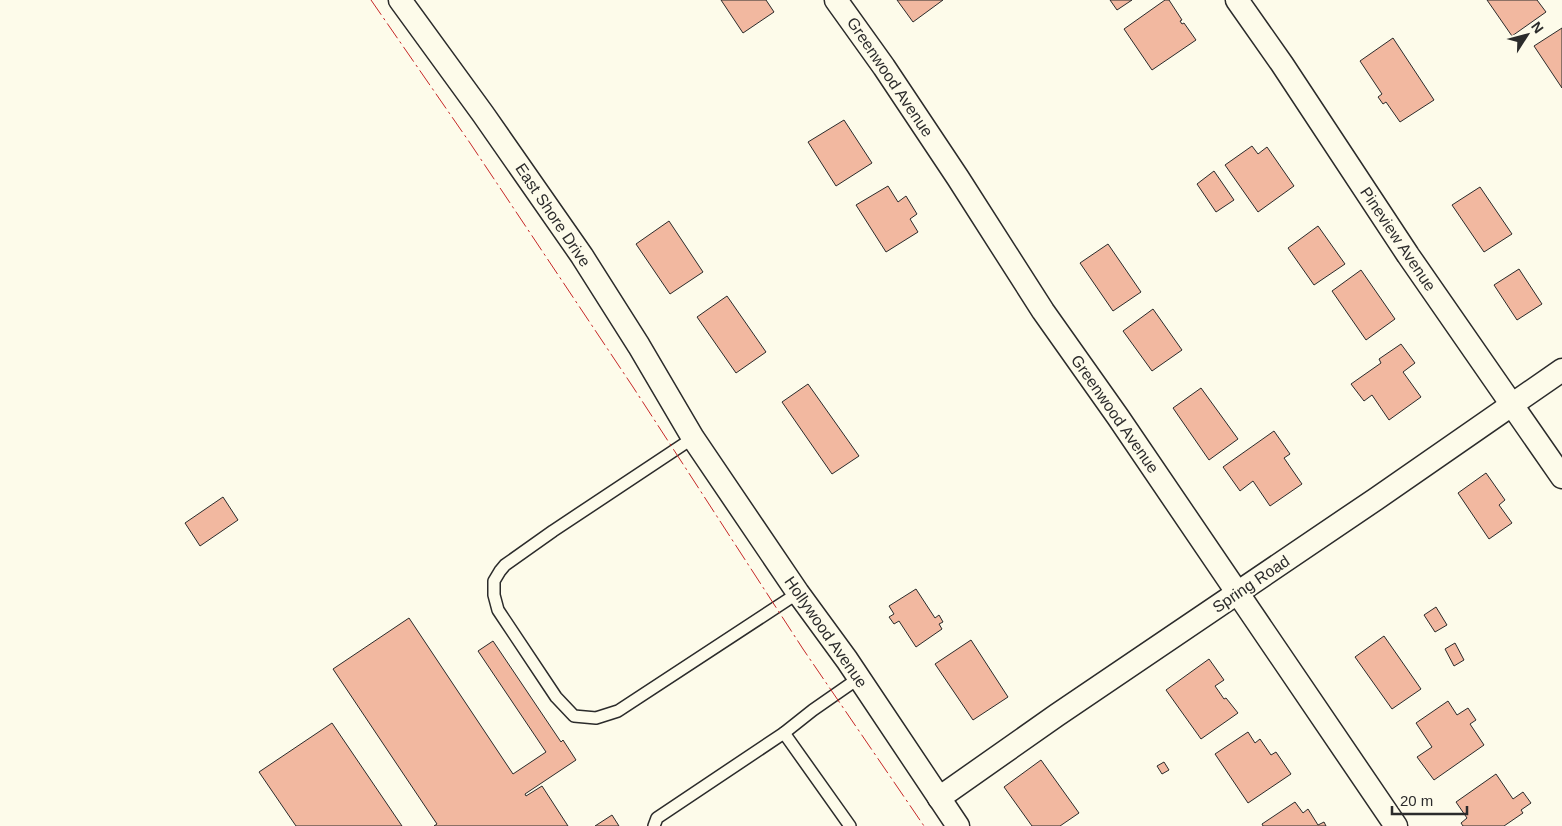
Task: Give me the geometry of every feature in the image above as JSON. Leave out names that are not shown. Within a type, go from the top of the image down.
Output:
[{"type":"street","name":"East Shore Drive","points":[[400,0],[483,114],[582,256],[639,346],[693,438]]},
{"type":"street","name":"Greenwood Avenue","points":[[836,0],[884,67],[958,178],[1043,311],[1118,417],[1396,826]]},
{"type":"street","name":"Pineview Avenue","points":[[1237,0],[1282,64],[1408,255],[1562,476]]},
{"type":"street","name":"Spring Road","points":[[939,798],[1057,715],[1376,499],[1562,370]]},
{"type":"street","name":"Hollywood Avenue","points":[[693,438],[798,593],[859,678],[958,826]]},
{"type":"lane","points":[[693,438],[553,531],[500,571],[494,581],[494,595],[498,610],[556,697],[574,716],[596,718],[618,711],[798,593]]},
{"type":"lane","points":[[654,826],[656,818],[784,733],[859,678]]},
{"type":"lane","points":[[784,733],[850,826]]},
{"type":"building","points":[[721,0],[766,0],[774,12],[743,33]]},
{"type":"building","points":[[897,0],[943,0],[913,22]]},
{"type":"building","points":[[1110,0],[1132,0],[1117,10]]},
{"type":"building","points":[[1165,0],[1169,0],[1182,20],[1180,21],[1182,24],[1184,23],[1196,40],[1152,70],[1124,29]]},
{"type":"building","points":[[1487,0],[1537,0],[1546,12],[1512,36]]},
{"type":"building","points":[[1562,28],[1562,88],[1534,46]]},
{"type":"building","points":[[1393,38],[1434,100],[1400,122],[1386,102],[1383,104],[1378,97],[1382,94],[1360,61]]},
{"type":"building","points":[[844,120],[872,163],[836,186],[808,142]]},
{"type":"building","points":[[1252,146],[1258,154],[1267,147],[1294,186],[1258,212],[1225,165]]},
{"type":"building","points":[[1214,171],[1234,200],[1216,212],[1197,184]]},
{"type":"building","points":[[888,186],[898,202],[906,196],[917,214],[910,219],[918,232],[886,252],[856,205]]},
{"type":"building","points":[[1480,187],[1512,234],[1484,252],[1452,205]]},
{"type":"building","points":[[669,221],[703,272],[670,294],[636,244]]},
{"type":"building","points":[[1318,226],[1345,264],[1314,285],[1288,248]]},
{"type":"building","points":[[1108,244],[1141,292],[1113,311],[1080,263]]},
{"type":"building","points":[[1519,269],[1542,304],[1517,320],[1494,285]]},
{"type":"building","points":[[1361,270],[1395,319],[1366,340],[1332,291]]},
{"type":"building","points":[[727,296],[766,352],[736,373],[697,317]]},
{"type":"building","points":[[1153,309],[1182,350],[1152,371],[1123,331]]},
{"type":"building","points":[[1401,344],[1415,363],[1403,372],[1421,397],[1389,420],[1372,395],[1364,401],[1351,384],[1381,363],[1379,359]]},
{"type":"building","points":[[808,384],[859,456],[832,474],[782,402]]},
{"type":"building","points":[[1201,388],[1238,439],[1209,460],[1173,408]]},
{"type":"building","points":[[1274,431],[1290,454],[1284,458],[1302,484],[1270,506],[1253,481],[1240,491],[1223,467]]},
{"type":"building","points":[[1486,473],[1505,500],[1499,505],[1512,523],[1489,539],[1458,493]]},
{"type":"building","points":[[223,497],[238,520],[200,546],[185,523]]},
{"type":"building","points":[[916,589],[935,618],[939,615],[943,622],[939,624],[942,629],[916,647],[899,621],[894,624],[889,617],[894,614],[889,606]]},
{"type":"building","points":[[1436,607],[1447,625],[1435,632],[1424,615]]},
{"type":"building","points":[[409,618],[513,774],[546,752],[478,651],[493,641],[561,742],[563,740],[576,760],[525,794],[526,796],[542,786],[568,826],[434,826],[437,824],[333,669]]},
{"type":"building","points":[[1384,636],[1421,689],[1392,709],[1355,657]]},
{"type":"building","points":[[971,640],[1008,697],[973,720],[935,664]]},
{"type":"building","points":[[1455,643],[1464,660],[1454,666],[1445,649]]},
{"type":"building","points":[[1209,659],[1224,680],[1215,686],[1224,699],[1226,698],[1238,713],[1201,739],[1166,690]]},
{"type":"building","points":[[1448,701],[1457,715],[1468,708],[1476,720],[1470,724],[1484,745],[1434,780],[1417,757],[1432,747],[1416,723]]},
{"type":"building","points":[[332,723],[402,826],[296,826],[259,772]]},
{"type":"building","points":[[1248,732],[1255,743],[1260,739],[1271,755],[1276,752],[1291,774],[1248,803],[1215,754]]},
{"type":"building","points":[[1041,760],[1079,813],[1060,826],[1032,826],[1004,787]]},
{"type":"building","points":[[1164,762],[1169,770],[1162,774],[1157,766]]},
{"type":"building","points":[[1496,774],[1513,799],[1523,792],[1531,803],[1521,810],[1523,813],[1504,826],[1463,826],[1461,823],[1467,818],[1456,802]]},
{"type":"building","points":[[1295,802],[1303,813],[1308,809],[1318,825],[1324,822],[1326,826],[1263,826],[1262,824]]},
{"type":"building","points":[[612,815],[619,826],[595,826]]},
{"type":"power","points":[[371,0],[470,143],[633,387],[803,649],[924,826]]}]
